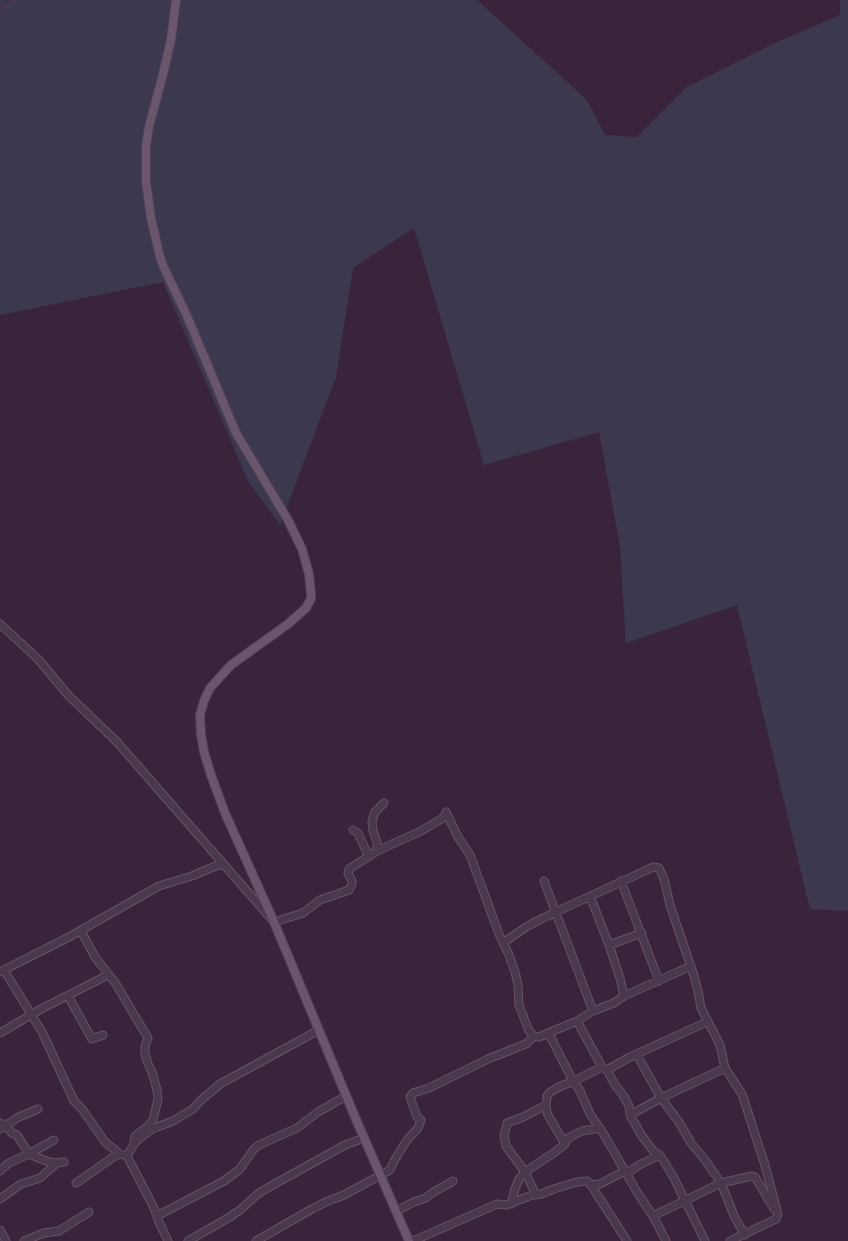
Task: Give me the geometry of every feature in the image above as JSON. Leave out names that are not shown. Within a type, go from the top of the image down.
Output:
[{"type":"main road","points":[[176,0],[171,40],[150,121],[146,146],[146,182],[149,209],[154,232],[165,270],[236,433],[288,520],[302,549],[309,574],[311,599],[306,608],[288,624],[231,666],[210,688],[200,715],[204,752],[225,813],[274,922],[346,1096],[409,1241]]},
{"type":"street","points":[[0,624],[38,659],[68,695],[117,742],[274,922],[303,913],[320,900],[350,888],[352,881],[348,873],[349,870],[377,851],[421,831],[443,818],[446,812],[458,837],[470,855],[515,972],[521,1012],[529,1030],[534,1036],[539,1038],[577,1021],[593,1011],[614,1003],[624,996],[691,966]]},
{"type":"street","points":[[377,851],[377,842],[373,831],[372,820],[375,812],[384,803]]},
{"type":"street","points":[[353,830],[358,833],[368,856]]},
{"type":"street","points":[[168,1241],[153,1206],[124,1155],[105,1142],[82,1109],[74,1101],[42,1032],[2,971],[81,931],[159,886],[224,865]]},
{"type":"street","points":[[503,943],[531,924],[621,881],[653,867],[659,868],[664,879],[670,905],[691,966],[701,1008],[720,1045],[724,1068],[742,1094],[774,1196],[778,1217]]},
{"type":"street","points":[[544,881],[547,893],[556,912],[593,1011]]},
{"type":"street","points":[[621,881],[659,981]]},
{"type":"street","points":[[590,896],[609,945],[620,978],[624,996]]},
{"type":"street","points":[[81,931],[95,956],[116,984],[148,1038],[145,1046],[145,1054],[152,1072],[158,1099],[153,1120],[147,1127],[135,1136],[134,1144]]},
{"type":"street","points":[[609,945],[642,933]]},
{"type":"street","points":[[0,1033],[108,975]]},
{"type":"street","points":[[68,996],[92,1039],[103,1035]]},
{"type":"street","points":[[577,1021],[604,1069],[623,1095],[629,1106],[630,1115],[654,1152],[660,1155],[674,1178],[705,1241]]},
{"type":"street","points":[[565,1144],[548,1115],[546,1105],[547,1096],[550,1092],[707,1022]]},
{"type":"street","points":[[76,1183],[124,1155],[140,1138],[152,1129],[173,1121],[194,1109],[201,1100],[220,1084],[319,1030]]},
{"type":"street","points":[[546,1034],[550,1038],[580,1091],[590,1114],[653,1216],[666,1241]]},
{"type":"street","points":[[256,1241],[312,1209],[390,1170],[407,1140],[418,1128],[421,1120],[417,1117],[410,1097],[413,1093],[429,1088],[488,1059],[526,1044],[534,1036]]},
{"type":"street","points":[[637,1054],[661,1098],[721,1184],[735,1218],[745,1235]]},
{"type":"street","points":[[630,1115],[661,1098],[724,1068]]},
{"type":"street","points":[[157,1216],[224,1181],[239,1170],[254,1149],[297,1128],[318,1112],[346,1096]]},
{"type":"street","points":[[536,1194],[526,1172],[506,1146],[504,1135],[507,1123],[523,1117],[546,1105]]},
{"type":"street","points":[[0,1199],[21,1184],[40,1178],[61,1162],[49,1162],[29,1154],[17,1135],[2,1126],[38,1109]]},
{"type":"street","points":[[511,1204],[519,1179],[526,1172],[565,1144],[568,1138],[590,1129],[600,1128]]},
{"type":"street","points":[[188,1241],[230,1217],[259,1193],[345,1146],[364,1138]]},
{"type":"street","points":[[0,1171],[8,1162],[29,1154],[54,1140]]},
{"type":"street","points":[[591,1185],[600,1184],[660,1155]]},
{"type":"street","points":[[653,1216],[721,1184],[752,1176],[755,1177],[778,1217]]},
{"type":"street","points":[[396,1211],[426,1198],[454,1181]]},
{"type":"street","points":[[413,1241],[497,1204],[511,1204],[532,1195],[541,1194],[578,1182],[587,1181],[627,1241]]},
{"type":"street","points":[[24,1241],[44,1233],[59,1231],[89,1212]]},
{"type":"street","points":[[730,1241],[769,1223],[778,1217]]},
{"type":"street","points":[[0,1230],[6,1241]]},
{"type":"shaded area","points":[[0,0],[477,0],[587,100],[605,135],[637,137],[687,87],[773,44],[840,15],[840,0],[848,0],[848,911],[810,909],[737,605],[626,643],[620,546],[599,432],[484,465],[414,228],[353,268],[336,377],[280,525],[248,481],[163,282],[0,315]]},
{"type":"waterway","points":[[0,13],[14,0]]}]
